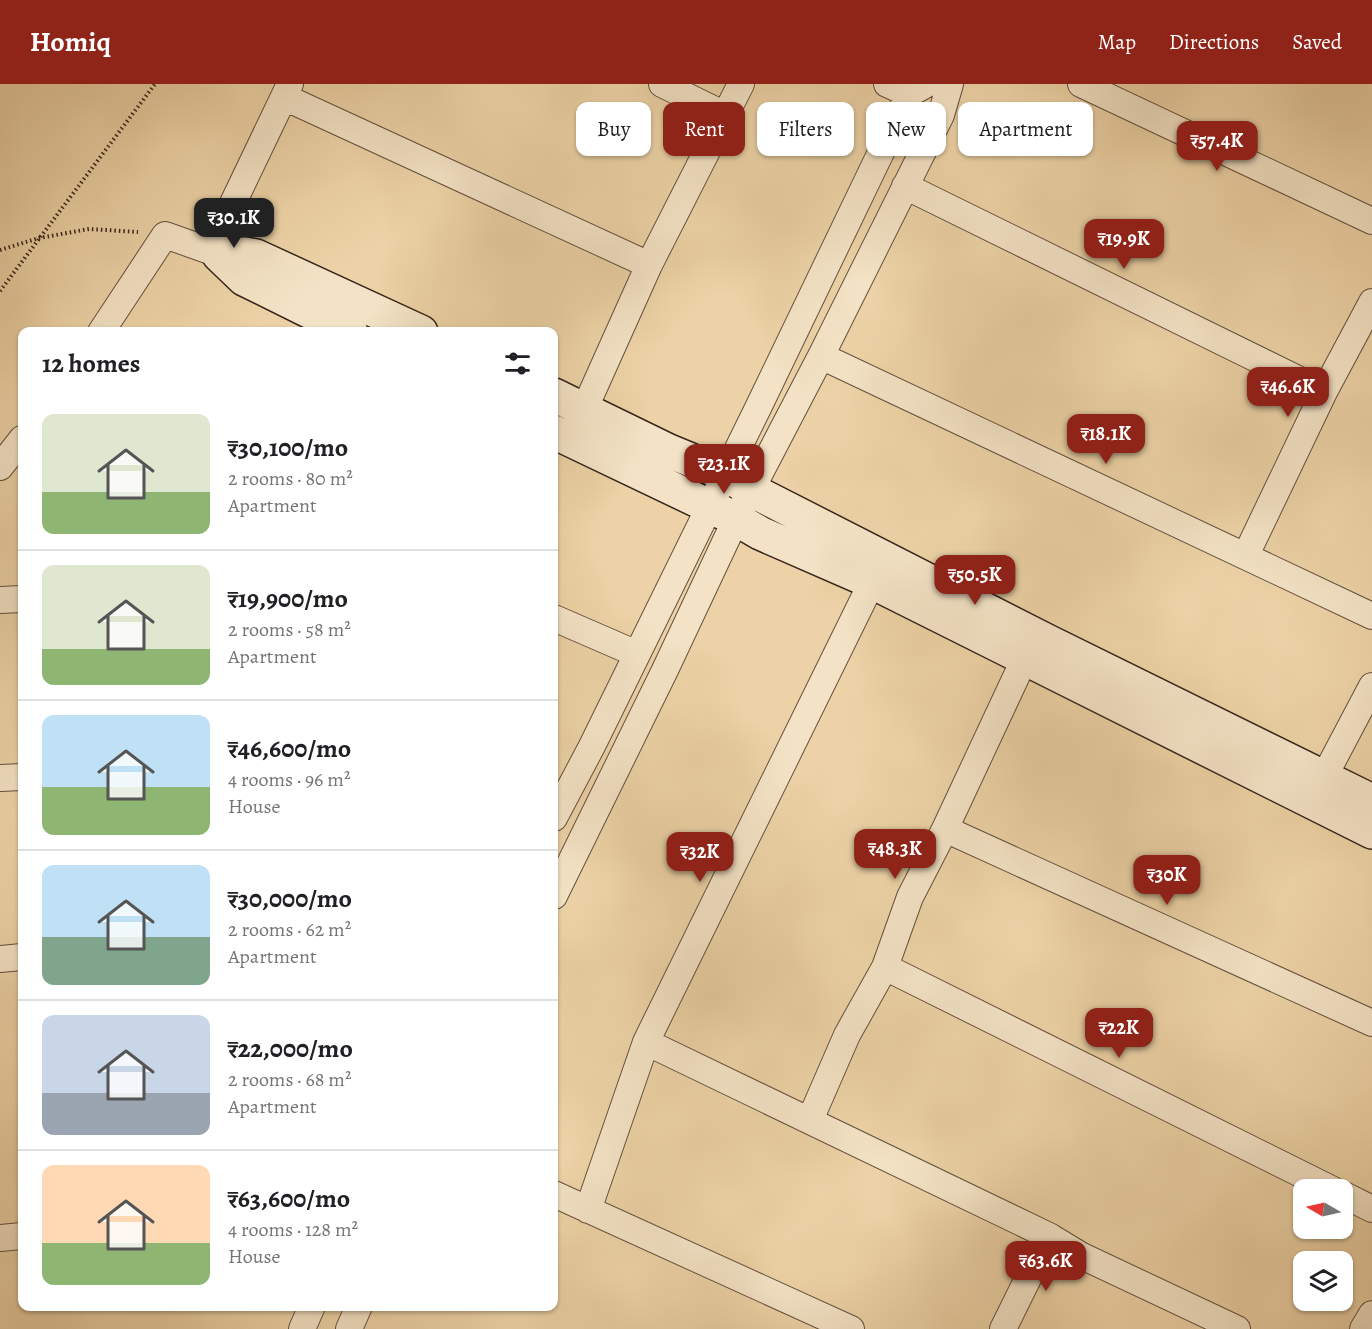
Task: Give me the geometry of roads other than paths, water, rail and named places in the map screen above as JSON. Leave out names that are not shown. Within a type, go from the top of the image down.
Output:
[{"type":"street","points":[[662,84],[699,102]]},
{"type":"street","points":[[732,102],[741,84]]},
{"type":"street","points":[[738,482],[820,356],[941,115],[950,84]]},
{"type":"street","points":[[1081,84],[1372,221]]},
{"type":"street","points":[[558,888],[665,670],[723,513],[908,87]]},
{"type":"street","points":[[214,253],[287,90],[649,265]]},
{"type":"street","points":[[704,156],[649,265],[584,410],[561,435],[723,513],[759,533],[872,582],[1024,660],[1325,793],[1372,801]]},
{"type":"street","points":[[905,186],[1324,392]]},
{"type":"street","points":[[104,327],[165,235],[214,253],[256,256],[410,327]]},
{"type":"street","points":[[214,253],[244,279],[341,327]]},
{"type":"street","points":[[1246,555],[1324,392],[1372,302]]},
{"type":"street","points":[[820,356],[1372,616]]},
{"type":"street","points":[[558,397],[738,482],[1047,641],[1325,793],[1372,832]]},
{"type":"street","points":[[0,467],[18,444]]},
{"type":"street","points":[[558,810],[637,654],[723,513]]},
{"type":"street","points":[[588,1210],[646,1041],[872,582]]},
{"type":"street","points":[[0,600],[18,598]]},
{"type":"street","points":[[558,620],[637,654]]},
{"type":"street","points":[[810,1119],[846,1035],[885,967],[910,897],[945,829],[1024,660]]},
{"type":"street","points":[[1325,793],[1372,686]]},
{"type":"street","points":[[0,778],[18,777]]},
{"type":"street","points":[[945,829],[1372,1023]]},
{"type":"street","points":[[0,959],[18,957]]},
{"type":"street","points":[[885,967],[1312,1179]]},
{"type":"street","points":[[646,1041],[1050,1236],[1082,1256],[1237,1329]]},
{"type":"street","points":[[558,1196],[851,1329]]},
{"type":"street","points":[[1353,1200],[1372,1209]]},
{"type":"street","points":[[0,1238],[18,1236]]},
{"type":"street","points":[[1003,1329],[1050,1236]]},
{"type":"street","points":[[302,1329],[310,1311]]},
{"type":"street","points":[[349,1329],[357,1311]]},
{"type":"street","points":[[1363,1329],[1372,1314]]}]
